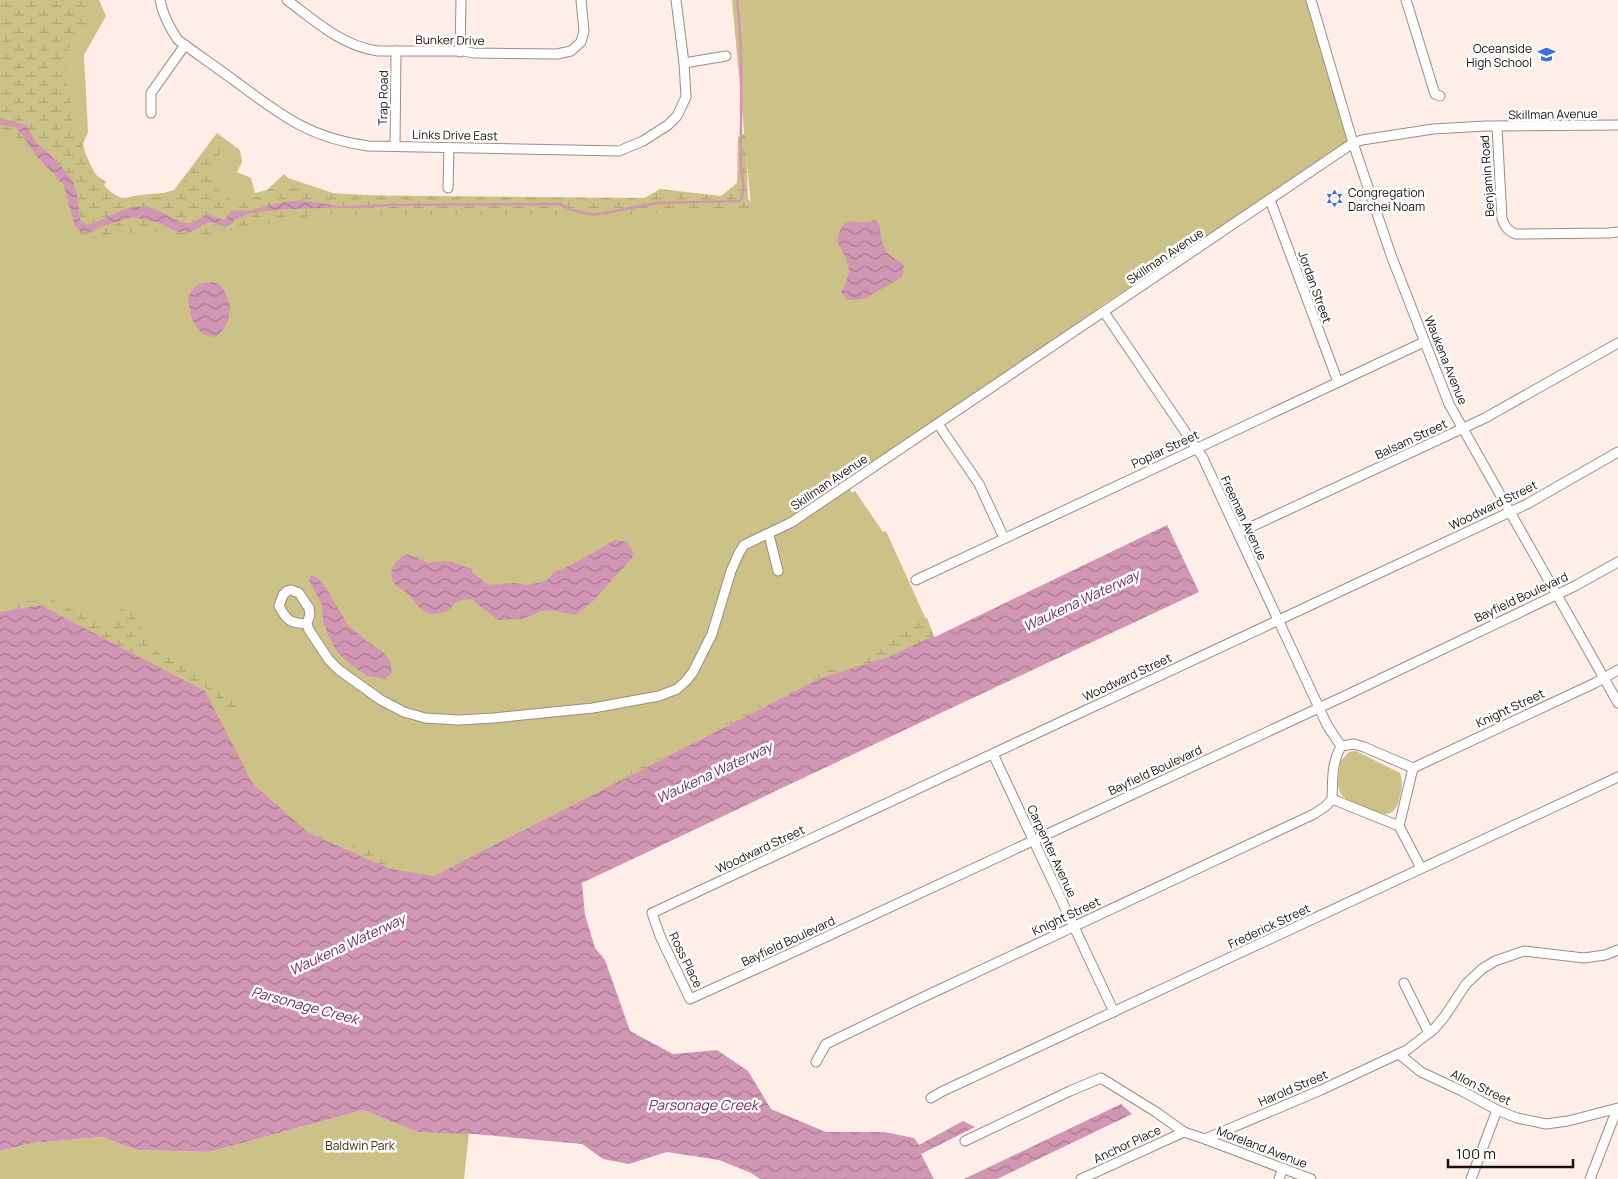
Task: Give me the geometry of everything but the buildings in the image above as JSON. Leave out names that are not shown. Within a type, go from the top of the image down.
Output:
[{"type":"street","name":"Links Drive East","points":[[160,0],[162,11],[178,40],[283,116],[311,131],[368,146],[619,151],[643,141],[668,125],[677,116],[686,97],[676,0]]},
{"type":"street","name":"Bunker Drive","points":[[286,0],[343,41],[366,49],[557,54],[571,51],[581,42],[584,32],[581,0]]},
{"type":"street","points":[[460,52],[461,0]]},
{"type":"street","name":"Waukena Avenue","points":[[1311,0],[1354,143],[1391,255],[1449,404],[1618,704]]},
{"type":"street","points":[[1406,0],[1435,94],[1440,96]]},
{"type":"street","points":[[151,113],[151,93],[185,45]]},
{"type":"street","name":"Trap Road","points":[[395,146],[396,51]]},
{"type":"street","points":[[684,63],[726,56]]},
{"type":"street","name":"Skillman Avenue","points":[[307,624],[319,646],[339,670],[381,700],[404,712],[425,718],[458,720],[503,717],[593,708],[659,696],[677,689],[693,672],[712,634],[739,553],[744,545],[792,522],[1354,143],[1362,140],[1433,129],[1486,126],[1618,125]]},
{"type":"street","name":"Benjamin Road","points":[[1497,127],[1502,219],[1510,232],[1516,234],[1618,232]]},
{"type":"street","points":[[448,188],[449,147]]},
{"type":"street","name":"Jordan Street","points":[[1270,200],[1338,382]]},
{"type":"street","name":"Freeman Avenue","points":[[1104,312],[1203,458],[1327,725],[1341,746]]},
{"type":"street","name":"Poplar Street","points":[[916,580],[1424,342]]},
{"type":"street","name":"Balsam Street","points":[[1238,533],[1485,418],[1617,343]]},
{"type":"street","points":[[938,424],[979,484],[1004,538]]},
{"type":"street","name":"Woodward Street","points":[[655,922],[652,913],[1527,504],[1618,452]]},
{"type":"street","points":[[768,534],[778,571]]},
{"type":"street","name":"Bayfield Boulevard","points":[[699,995],[1319,707],[1575,586],[1618,562]]},
{"type":"street","name":"Knight Street","points":[[1412,768],[1595,683],[1618,670]]},
{"type":"street","points":[[1399,826],[1332,799],[1333,768],[1335,757],[1341,746],[1354,744],[1364,747],[1412,768],[1399,826],[1421,868]]},
{"type":"street","name":"Carpenter Avenue","points":[[993,754],[1072,926],[1114,1012]]},
{"type":"street","name":"Frederick Street","points":[[931,1098],[1618,777]]},
{"type":"street","name":"Knight Street","points":[[816,1062],[826,1044],[1072,926],[1314,814],[1326,806],[1332,799]]},
{"type":"street","name":"Ross Place","points":[[655,922],[690,999],[699,995]]},
{"type":"street","name":"Harold Street","points":[[1205,1139],[1321,1090],[1407,1050],[1429,1033],[1445,1016],[1466,984],[1482,969],[1495,961],[1524,951],[1584,958],[1605,955],[1618,950]]},
{"type":"street","points":[[1404,983],[1429,1033]]},
{"type":"street","name":"Allon Street","points":[[1399,1054],[1421,1072],[1517,1118],[1546,1124],[1568,1121],[1618,1108]]},
{"type":"street","points":[[965,1141],[1101,1078],[1184,1132],[1205,1139]]},
{"type":"street","points":[[1590,1179],[1618,1108]]},
{"type":"street","points":[[1471,1179],[1497,1110]]},
{"type":"street","name":"Anchor Place","points":[[1081,1179],[1184,1132]]},
{"type":"street","name":"Moreland Avenue","points":[[1205,1139],[1311,1179]]},
{"type":"street","points":[[1279,1179],[1283,1168]]},
{"type":"green space","points":[[0,0],[99,0],[106,16],[84,55],[88,132],[83,144],[92,168],[103,185],[117,196],[124,198],[174,190],[217,133],[240,150],[242,162],[237,172],[251,178],[255,193],[267,190],[284,174],[288,178],[333,193],[408,198],[751,207],[732,0],[1310,0],[1352,143],[1107,302],[847,485],[852,493],[855,491],[883,532],[886,531],[934,637],[435,881],[356,876],[40,605],[0,612]]},
{"type":"green space","points":[[0,0],[86,0],[89,11],[89,27],[69,47],[64,73],[89,170],[106,182],[102,189],[123,200],[165,197],[176,191],[218,137],[226,143],[217,158],[213,181],[223,197],[246,203],[277,184],[335,195],[644,198],[660,189],[721,196],[737,183],[738,137],[746,133],[748,199],[754,205],[752,209],[619,215],[314,215],[177,241],[154,230],[88,239],[76,229],[73,222],[68,200],[75,226],[93,232],[103,226],[133,217],[157,222],[177,232],[200,228],[212,222],[218,226],[237,218],[257,213],[297,208],[333,208],[307,201],[290,201],[250,209],[234,210],[224,220],[201,220],[190,224],[150,208],[120,210],[96,223],[87,225],[80,220],[79,213],[58,164],[48,152],[36,143],[32,134],[16,121],[0,118]]},
{"type":"green space","points":[[0,125],[15,127],[38,158],[63,183],[66,192],[46,167],[27,150],[18,138],[0,130]]},
{"type":"green space","points":[[50,599],[111,627],[125,599],[140,613],[141,636],[151,648],[186,663],[237,703],[250,720],[243,712],[229,711],[210,690],[153,660],[145,652],[132,653],[40,605],[0,612],[0,610],[28,601]]},
{"type":"green space","points":[[927,618],[934,636],[888,657],[821,678],[560,811],[560,808],[748,712],[811,675],[864,660],[899,634]]},
{"type":"green space","points":[[1356,751],[1400,773],[1402,784],[1398,805],[1390,813],[1384,814],[1372,811],[1348,800],[1340,792],[1338,781],[1340,762],[1349,752]]},
{"type":"green space","points":[[309,833],[395,858],[406,866],[403,871],[390,869]]},
{"type":"green space","name":"Baldwin Park","points":[[363,1110],[417,1132],[469,1133],[464,1179],[0,1179],[0,1151],[33,1143],[102,1137],[137,1150],[209,1152]]},
{"type":"water","points":[[0,118],[26,125],[36,143],[48,152],[72,179],[77,195],[80,220],[87,225],[132,207],[150,208],[185,223],[199,220],[207,214],[224,220],[234,210],[249,211],[278,203],[299,200],[332,205],[333,208],[262,212],[237,219],[225,227],[212,222],[207,223],[189,233],[184,231],[177,232],[157,222],[133,217],[103,226],[87,234],[81,232],[75,226],[63,183],[38,158],[15,127],[0,125]]},
{"type":"water","points":[[874,220],[879,223],[885,249],[904,266],[902,277],[864,299],[847,300],[841,292],[849,271],[847,260],[837,241],[840,231],[847,222]]},
{"type":"water","points":[[211,282],[221,286],[230,306],[227,323],[224,329],[215,337],[197,328],[190,311],[188,297],[197,286]]},
{"type":"water","points":[[1167,525],[1199,592],[582,883],[585,915],[595,948],[605,960],[630,1031],[673,1054],[717,1050],[748,1071],[771,1109],[826,1132],[884,1132],[914,1138],[919,1145],[963,1121],[975,1127],[921,1154],[934,1179],[760,1179],[751,1173],[719,1160],[667,1152],[629,1164],[603,1159],[582,1144],[474,1134],[417,1132],[363,1110],[209,1152],[137,1150],[102,1137],[33,1143],[0,1151],[0,612],[40,605],[205,691],[253,784],[309,833],[390,869],[434,876],[821,678],[888,657],[935,637]]},
{"type":"water","points":[[615,540],[627,542],[633,552],[632,558],[593,601],[575,615],[550,610],[539,612],[523,619],[498,620],[471,599],[459,601],[445,612],[431,614],[420,608],[409,595],[396,585],[391,576],[395,564],[406,554],[428,563],[453,562],[471,569],[473,573],[489,585],[514,583],[528,585],[546,581],[553,573],[575,563]]},
{"type":"water","points":[[310,576],[315,576],[323,583],[348,625],[383,652],[390,661],[392,673],[385,679],[367,676],[337,652],[328,635],[323,620],[322,605],[309,580]]},
{"type":"water","points":[[1121,1104],[1132,1114],[997,1179],[964,1179]]},
{"type":"waterway","points":[[331,207],[559,204],[572,210],[594,215],[657,203],[740,201],[743,188],[741,164],[740,41],[737,0]]},
{"type":"place","name":"Oceanside High School","points":[[1546,55]]},
{"type":"place","name":"Congregation Darchei Noam","points":[[1334,199]]},
{"type":"water label","name":"Waukena Waterway","points":[[1081,600]]},
{"type":"water label","name":"Waukena Waterway","points":[[714,772]]},
{"type":"water label","name":"Waukena Waterway","points":[[347,944]]},
{"type":"water label","name":"Parsonage Creek","points":[[305,1005]]},
{"type":"water label","name":"Parsonage Creek","points":[[703,1104]]}]
